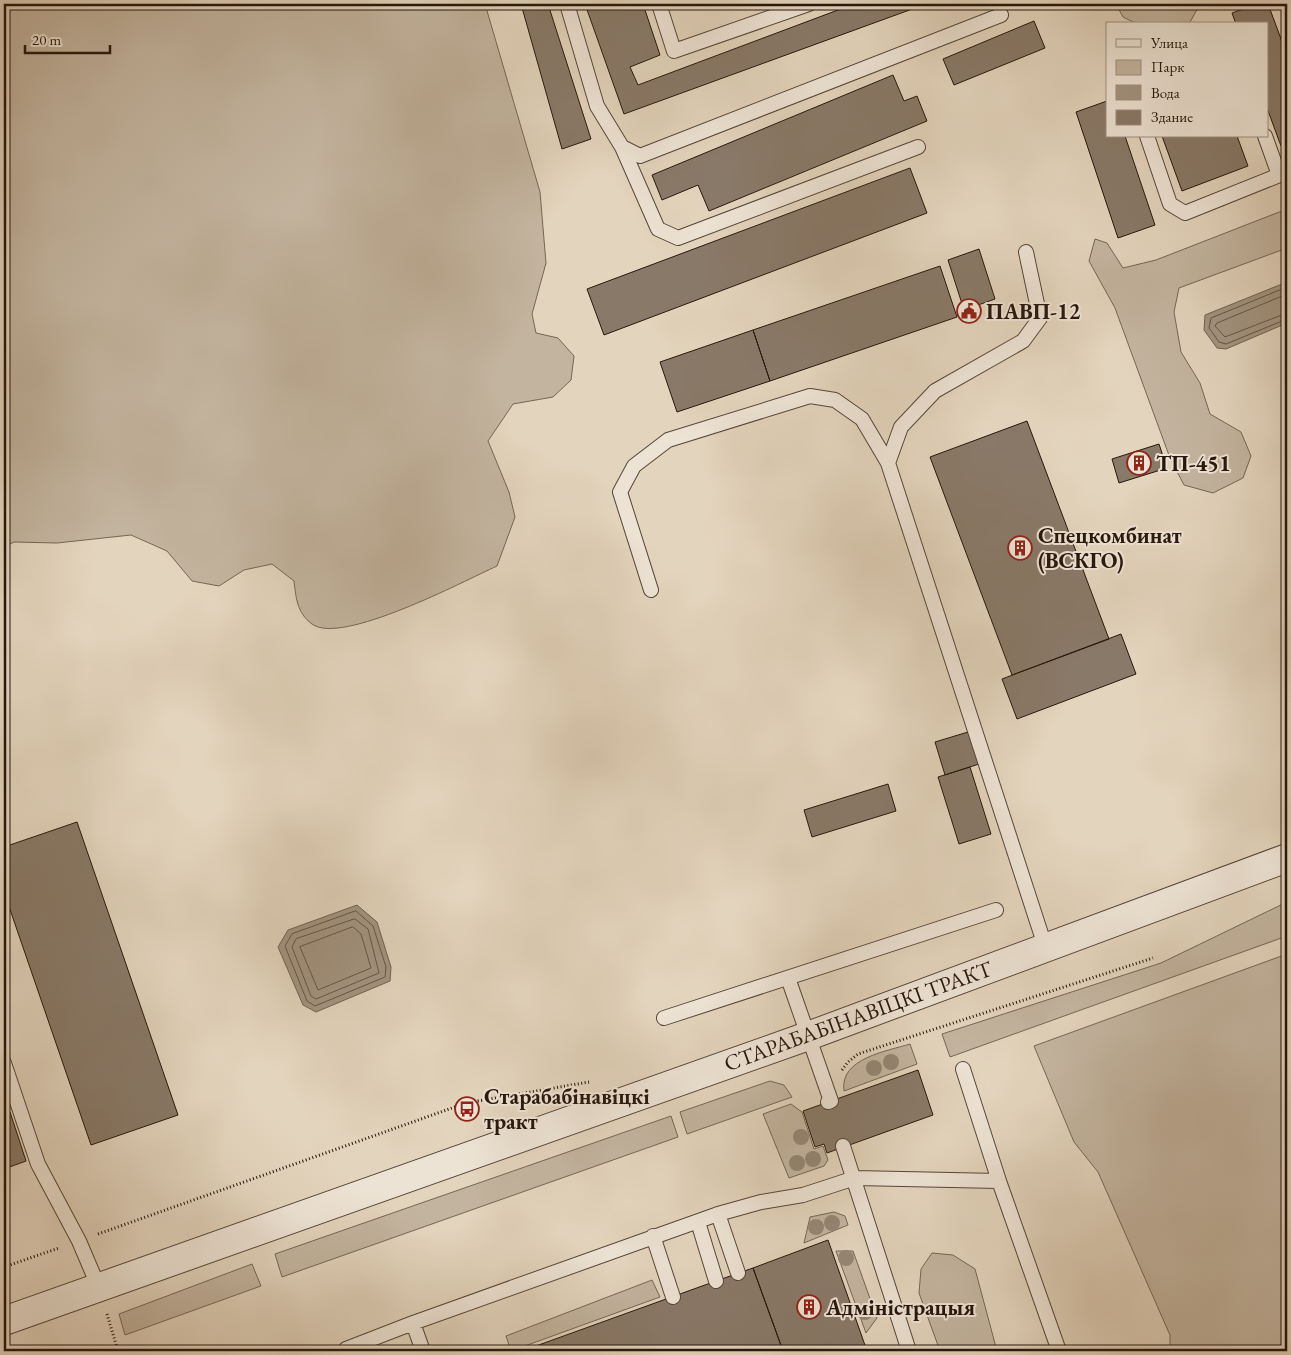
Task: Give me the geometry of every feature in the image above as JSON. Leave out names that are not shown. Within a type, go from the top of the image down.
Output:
[{"type":"street","name":"СТАРАБАБІНАВІЦКІ ТРАКТ","points":[[4,1321],[808,1036],[1045,946],[1287,858]]},
{"type":"lane","points":[[567,4],[597,106],[622,147],[658,229],[678,238],[918,147]]},
{"type":"lane","points":[[659,4],[674,51],[809,4]]},
{"type":"lane","points":[[622,147],[640,156],[1001,15]]},
{"type":"lane","points":[[1147,138],[1170,204],[1185,213],[1283,173],[1266,138]]},
{"type":"lane","points":[[888,463],[901,428],[935,391],[1023,340],[1040,318],[1026,252]]},
{"type":"lane","points":[[651,590],[620,492],[634,466],[668,440],[810,396],[835,400],[862,419],[888,463],[1045,946]]},
{"type":"lane","points":[[664,1018],[996,910]]},
{"type":"lane","points":[[788,978],[830,1102]]},
{"type":"lane","points":[[4,1063],[38,1164],[79,1241],[99,1288]]},
{"type":"lane","points":[[963,1069],[999,1181],[1059,1351]]},
{"type":"lane","points":[[843,1146],[909,1351]]},
{"type":"lane","points":[[344,1350],[413,1323],[718,1214],[762,1202],[803,1195],[854,1178],[999,1181]]},
{"type":"lane","points":[[718,1214],[738,1273]]},
{"type":"lane","points":[[698,1222],[716,1280]]},
{"type":"lane","points":[[653,1236],[673,1297]]},
{"type":"lane","points":[[413,1323],[423,1351]]},
{"type":"path","points":[[830,1102],[840,1073],[848,1062],[858,1054],[1153,958]]},
{"type":"path","points":[[4,1267],[466,1103],[590,1082]]},
{"type":"path","points":[[99,1288],[118,1351]]},
{"type":"green space","points":[[4,4],[485,4],[540,192],[546,263],[532,314],[536,333],[558,338],[574,356],[571,380],[553,397],[513,404],[488,441],[509,492],[515,517],[497,566],[403,609],[348,626],[327,628],[312,624],[307,620],[298,605],[294,581],[272,564],[244,570],[219,586],[192,581],[167,551],[131,535],[57,543],[14,542],[4,547]]},
{"type":"green space","points":[[1116,4],[1200,4],[1190,22],[1133,22],[1123,17]]},
{"type":"green space","points":[[1287,209],[1287,248],[1179,288],[1174,312],[1181,352],[1200,383],[1210,414],[1241,432],[1251,456],[1243,478],[1213,493],[1184,485],[1170,458],[1115,308],[1089,261],[1095,239],[1107,243],[1123,268],[1156,260]]},
{"type":"green space","points":[[1287,902],[1287,936],[950,1057],[942,1034],[1161,963]]},
{"type":"green space","points":[[1287,954],[1287,1351],[1170,1351],[1170,1335],[1098,1172],[1074,1142],[1034,1046]]},
{"type":"green space","points":[[910,1044],[917,1064],[844,1091],[844,1080],[857,1063],[878,1053]]},
{"type":"green space","points":[[770,1081],[784,1085],[792,1097],[687,1134],[680,1112]]},
{"type":"green space","points":[[791,1104],[802,1112],[814,1149],[823,1146],[828,1160],[824,1166],[789,1178],[763,1114]]},
{"type":"green space","points":[[671,1116],[678,1137],[282,1277],[275,1254]]},
{"type":"green space","points":[[834,1212],[845,1216],[848,1225],[804,1243],[810,1217]]},
{"type":"green space","points":[[836,1251],[853,1251],[877,1318],[866,1333]]},
{"type":"green space","points":[[932,1253],[953,1255],[975,1269],[997,1351],[940,1351],[919,1293],[921,1269]]},
{"type":"green space","points":[[252,1264],[261,1286],[125,1335],[119,1314]]},
{"type":"green space","points":[[652,1280],[660,1297],[511,1351],[506,1336]]},
{"type":"water","points":[[1287,282],[1287,323],[1226,349],[1217,348],[1204,330],[1205,315]]},
{"type":"water","points":[[357,905],[377,922],[391,967],[390,981],[316,1012],[303,1005],[278,947],[288,930]]},
{"type":"building","points":[[521,4],[548,4],[591,139],[562,149]]},
{"type":"building","points":[[585,4],[643,4],[660,55],[630,67],[638,85],[854,4],[926,4],[624,114]]},
{"type":"building","points":[[1257,4],[1268,4],[1287,55],[1287,143],[1281,146],[1268,111],[1268,22],[1235,22],[1232,13]]},
{"type":"building","points":[[1034,21],[1045,48],[954,85],[943,59]]},
{"type":"building","points":[[893,75],[904,101],[917,96],[927,121],[709,211],[698,185],[662,200],[652,175]]},
{"type":"building","points":[[1106,101],[1106,138],[1126,138],[1155,225],[1118,238],[1076,112]]},
{"type":"building","points":[[1163,138],[1238,138],[1248,166],[1182,191]]},
{"type":"building","points":[[910,168],[927,213],[604,335],[587,289]]},
{"type":"building","points":[[979,249],[995,299],[964,310],[948,260]]},
{"type":"building","points":[[940,266],[957,317],[770,381],[753,330]]},
{"type":"building","points":[[753,330],[770,381],[677,412],[660,362]]},
{"type":"building","name":"Спецкомбинат (ВСКГО)","points":[[1027,421],[1109,639],[1012,675],[930,457]]},
{"type":"building","name":"ТП-451","points":[[1159,444],[1167,468],[1119,483],[1112,459]]},
{"type":"building","points":[[1121,634],[1136,674],[1017,719],[1002,679]]},
{"type":"building","points":[[968,732],[979,764],[945,775],[935,742]]},
{"type":"building","points":[[970,767],[991,834],[959,844],[938,777]]},
{"type":"building","points":[[888,784],[896,811],[812,837],[804,810]]},
{"type":"building","points":[[77,822],[178,1115],[91,1145],[4,892],[4,847]]},
{"type":"building","points":[[918,1070],[933,1115],[827,1153],[824,1144],[815,1147],[803,1111]]},
{"type":"building","points":[[10,1112],[26,1161],[4,1169],[4,1114]]},
{"type":"building","name":"Адміністрацыя","points":[[828,1240],[867,1351],[783,1351],[753,1268]]},
{"type":"building","points":[[753,1268],[783,1351],[522,1351],[716,1281]]},
{"type":"place","name":"ПАВП-12","points":[[969,311]]},
{"type":"place","name":"ТП-451","points":[[1139,463]]},
{"type":"place","name":"Спецкомбинат (ВСКГО)","points":[[1020,548]]},
{"type":"place","name":"Старабабінавіцкі тракт","points":[[467,1109]]},
{"type":"place","name":"Адміністрацыя","points":[[809,1307]]}]
